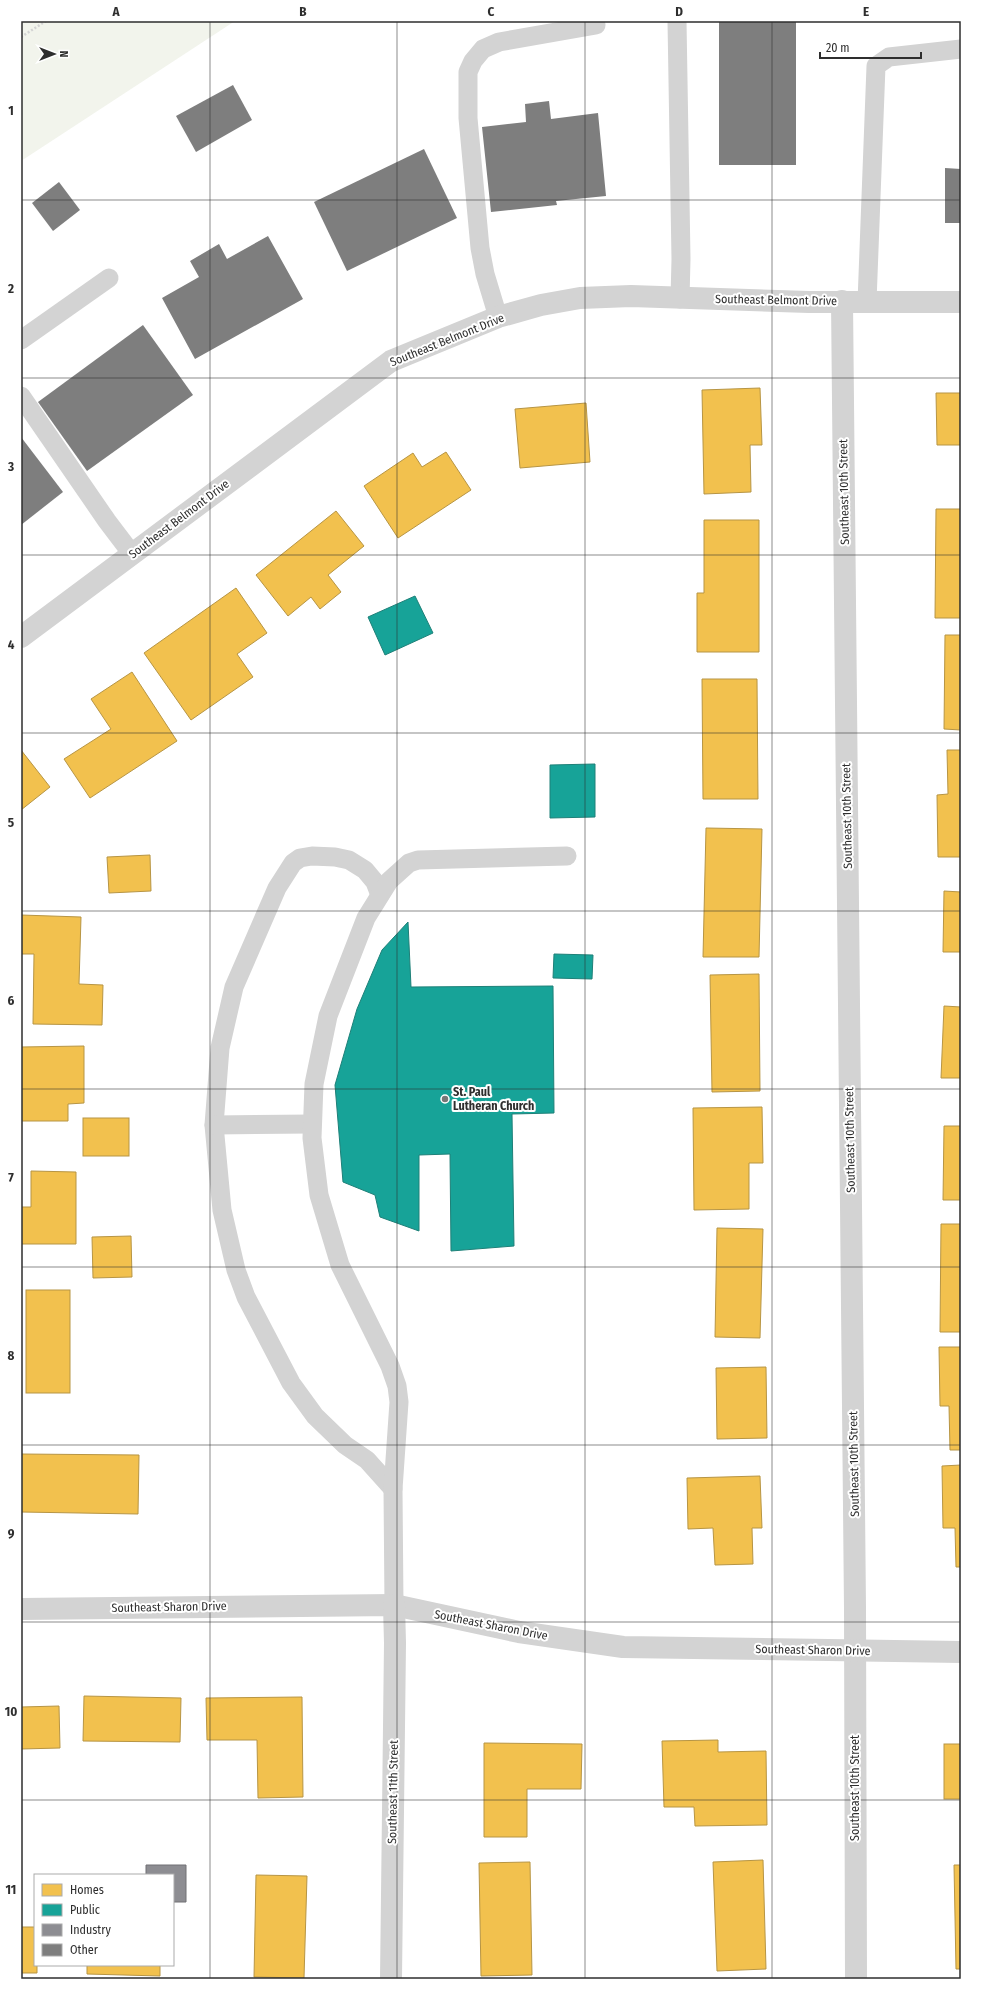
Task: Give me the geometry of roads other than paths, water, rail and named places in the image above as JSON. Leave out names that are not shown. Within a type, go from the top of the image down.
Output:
[{"type":"street","name":"Southeast Belmont Drive","points":[[21,637],[391,361],[498,317],[541,305],[580,298],[631,296],[842,302],[961,302]]},
{"type":"street","name":"Southeast 10th Street","points":[[842,302],[855,1651],[856,1979]]},
{"type":"street","name":"Southeast Sharon Drive","points":[[21,1608],[394,1605],[518,1632],[623,1647],[961,1652]]},
{"type":"street","name":"Southeast 11th Street","points":[[391,1979],[395,1643],[394,1605]]},
{"type":"lane","points":[[677,21],[681,259],[680,298]]},
{"type":"lane","points":[[498,317],[480,248],[468,118],[468,72],[473,61],[483,49],[499,42],[596,25]]},
{"type":"lane","points":[[868,302],[876,66],[889,57],[961,49]]},
{"type":"lane","points":[[21,340],[109,278]]},
{"type":"lane","points":[[21,396],[107,521],[132,554]]},
{"type":"lane","points":[[380,895],[375,882],[365,870],[349,860],[335,857],[312,856],[300,858],[293,863],[277,888],[234,987],[220,1048],[214,1125],[222,1210],[236,1270],[246,1297],[291,1383],[315,1416],[346,1444],[367,1460],[393,1489]]},
{"type":"lane","points":[[394,1605],[393,1489],[399,1426],[397,1386],[390,1366],[340,1264],[319,1195],[312,1138],[314,1084],[328,1016],[366,918],[389,881],[409,863],[418,860],[567,856]]},
{"type":"lane","points":[[214,1125],[312,1124]]},
{"type":"place","name":"St. Paul Lutheran Church","points":[[445,1099]]}]
